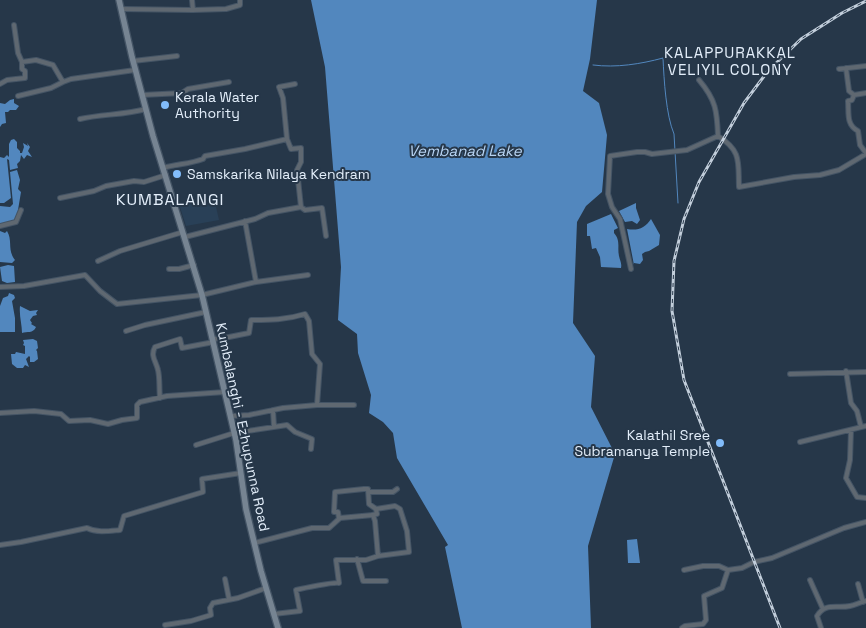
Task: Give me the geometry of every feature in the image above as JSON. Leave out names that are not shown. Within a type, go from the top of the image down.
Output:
[{"type":"main road","name":"Kumbalanghi - Ezhupunna Road","points":[[119,0],[142,95],[202,295],[231,416],[246,509],[278,628]]},
{"type":"street","points":[[192,0],[193,10]]},
{"type":"street","points":[[121,9],[226,9],[240,5],[240,0]]},
{"type":"street","points":[[0,84],[7,80],[25,78],[25,71],[22,69],[22,62],[18,53],[14,25]]},
{"type":"street","points":[[133,61],[177,56]]},
{"type":"street","points":[[22,62],[36,60],[52,65],[63,82]]},
{"type":"street","points":[[839,69],[866,66]]},
{"type":"street","points":[[846,68],[849,92],[854,95],[866,93]]},
{"type":"street","points":[[18,96],[51,88],[71,79],[135,70]]},
{"type":"street","points":[[699,80],[710,93],[715,107],[718,136]]},
{"type":"street","points":[[142,95],[182,93],[188,89],[229,82]]},
{"type":"street","points":[[295,84],[279,87],[283,98],[287,139],[291,149],[302,148],[302,162],[297,170],[301,207]]},
{"type":"street","points":[[718,136],[732,146],[737,155],[740,188],[794,177],[820,175],[839,170],[866,153],[860,145],[858,131],[849,122],[848,101],[852,100],[854,95]]},
{"type":"street","points":[[80,118],[146,109]]},
{"type":"street","points":[[631,270],[620,219],[612,207],[608,194],[610,156],[637,152],[652,154],[687,150],[718,136]]},
{"type":"street","points":[[164,168],[177,164],[193,163],[203,159],[205,156],[287,139]]},
{"type":"street","points":[[275,176],[298,174]]},
{"type":"street","points":[[60,198],[94,191],[106,186],[134,181],[144,182],[166,175]]},
{"type":"street","points":[[98,261],[120,251],[245,221],[268,213],[301,207],[305,210],[322,208],[326,236]]},
{"type":"street","points":[[0,226],[16,222],[21,210]]},
{"type":"street","points":[[245,221],[256,282]]},
{"type":"street","points":[[169,269],[179,269],[194,265]]},
{"type":"street","points":[[0,287],[24,286],[85,275],[100,291],[117,304],[202,295],[256,282],[308,275]]},
{"type":"street","points":[[126,331],[206,312]]},
{"type":"street","points":[[160,398],[158,369],[154,362],[153,350],[155,347],[180,339],[182,348],[249,333],[251,320],[293,318],[305,314],[309,321],[312,354],[320,364],[317,405]]},
{"type":"street","points":[[800,442],[864,427],[851,403],[846,372]]},
{"type":"street","points":[[790,374],[866,372]]},
{"type":"street","points":[[0,413],[40,412],[61,414],[70,421],[90,420],[108,424],[137,418],[137,405],[140,402],[193,393],[225,392]]},
{"type":"street","points":[[231,416],[317,405],[354,405]]},
{"type":"street","points":[[273,410],[274,427]]},
{"type":"street","points":[[196,446],[234,433],[287,425],[295,432],[312,439],[311,449]]},
{"type":"street","points":[[851,430],[850,460],[846,478],[857,497],[866,498]]},
{"type":"street","points":[[0,545],[87,528],[102,532],[120,530],[124,516],[203,492],[202,479],[241,473]]},
{"type":"street","points":[[339,519],[338,512],[334,512],[335,492],[364,489],[368,489],[369,492],[393,492],[397,489]]},
{"type":"street","points":[[274,614],[300,611],[296,590],[333,582],[339,583],[336,560],[366,560],[378,556],[409,552],[407,531],[400,509],[394,506],[376,509],[369,504],[369,492]]},
{"type":"street","points":[[254,543],[312,528],[329,528],[339,519],[376,514],[376,509]]},
{"type":"street","points":[[372,515],[376,531],[378,556]]},
{"type":"street","points":[[684,570],[703,566],[719,566],[728,570],[742,568],[754,562],[772,558],[815,539],[866,522]]},
{"type":"street","points":[[358,560],[363,581],[386,581]]},
{"type":"street","points":[[682,628],[704,624],[706,620],[704,596],[722,588],[728,570]]},
{"type":"street","points":[[224,579],[229,599]]},
{"type":"street","points":[[810,580],[823,609]]},
{"type":"street","points":[[821,628],[817,616],[823,609],[827,607],[848,607],[865,601],[858,584]]},
{"type":"street","points":[[165,625],[191,622],[210,616],[210,608],[213,603],[238,598],[266,588]]},
{"type":"shaded area","points":[[214,198],[219,220],[186,226],[179,204]]},
{"type":"water","name":"Vembanad Lake","points":[[311,0],[597,0],[590,59],[583,91],[599,103],[607,135],[602,192],[586,206],[577,222],[573,323],[595,356],[591,407],[615,454],[588,546],[591,628],[462,628],[445,547],[448,545],[397,458],[393,433],[383,422],[369,413],[371,395],[358,353],[357,334],[338,320],[341,267],[325,67]]},
{"type":"water","points":[[14,99],[14,103],[19,106],[16,110],[5,112],[6,123],[0,127],[0,103],[5,104]]},
{"type":"water","points":[[14,139],[17,142],[17,148],[20,153],[22,153],[24,147],[23,143],[28,146],[27,143],[30,147],[28,151],[32,157],[27,155],[24,159],[21,155],[20,161],[17,164],[18,168],[10,170],[9,160],[7,159],[11,198],[4,203],[0,203],[0,157],[4,158],[7,155],[9,157],[9,144]]},
{"type":"water","points":[[17,170],[20,180],[18,189],[21,192],[19,213],[14,221],[0,225],[0,206],[10,207],[13,204],[10,172]]},
{"type":"water","points":[[636,203],[640,220],[637,224],[632,221],[625,222],[619,211]]},
{"type":"water","points":[[611,214],[618,228],[614,230],[614,233],[618,241],[621,268],[601,267],[600,257],[596,248],[592,249],[590,236],[587,236],[587,224]]},
{"type":"water","points":[[651,219],[660,235],[659,245],[642,254],[643,260],[640,264],[634,263],[634,265],[627,229],[635,230],[641,228]]},
{"type":"water","points":[[0,231],[5,233],[7,231],[9,235],[11,253],[15,260],[12,263],[0,262]]},
{"type":"water","points":[[14,266],[15,282],[7,283],[2,281],[0,267]]},
{"type":"water","points":[[9,293],[14,295],[15,298],[12,301],[15,332],[0,332],[0,306],[3,298],[8,296]]},
{"type":"water","points":[[20,306],[30,311],[38,310],[37,315],[33,316],[30,320],[31,324],[36,327],[32,331],[22,333]]},
{"type":"water","points":[[33,339],[37,341],[38,359],[30,362],[29,356],[26,359],[29,367],[25,365],[23,368],[17,368],[12,364],[11,354],[16,352],[25,354],[23,340]]},
{"type":"water","points":[[637,539],[640,563],[628,563],[627,540]]},
{"type":"waterway","points":[[593,65],[628,65],[663,58],[667,107],[674,134],[678,203]]},
{"type":"railway","points":[[780,628],[684,380],[672,311],[674,261],[684,219],[699,182],[744,103],[768,71],[801,39],[842,13],[866,1]]},
{"type":"place","name":"Kerala Water Authority","points":[[165,105]]},
{"type":"place","name":"Samskarika Nilaya Kendram","points":[[177,174]]},
{"type":"place","name":"Kalathil Sree Subramanya Temple","points":[[720,443]]},
{"type":"district","name":"KALAPPURAKKAL VELIYIL COLONY","points":[[730,62]]},
{"type":"district","name":"KUMBALANGI","points":[[170,199]]}]
